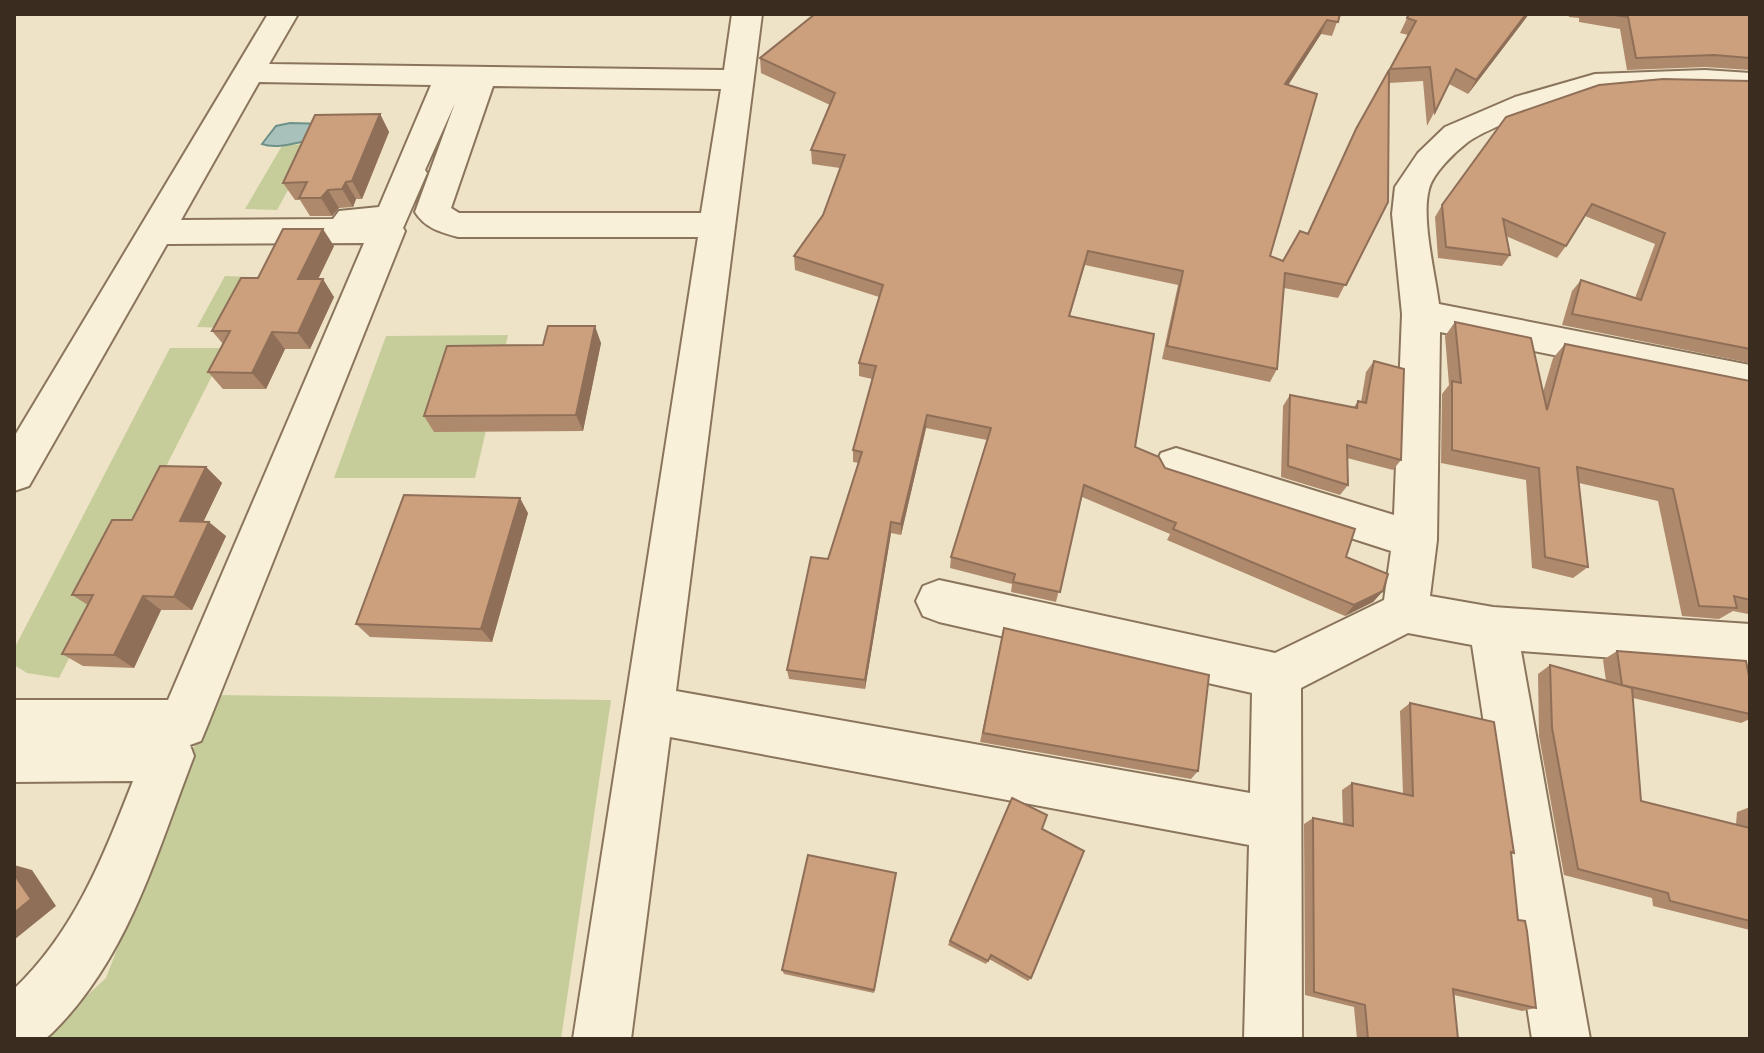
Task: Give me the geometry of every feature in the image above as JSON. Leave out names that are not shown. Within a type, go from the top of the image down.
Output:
[{"type":"street","points":[[14,474],[283,14]]},
{"type":"street","points":[[602,1039],[747,14]]},
{"type":"street","points":[[251,73],[737,80]]},
{"type":"street","points":[[162,225],[391,219],[412,167],[466,76]]},
{"type":"street","points":[[466,76],[432,212],[447,222],[458,225],[715,225]]},
{"type":"street","points":[[1405,612],[1415,540],[1421,314],[1410,214],[1412,187],[1430,161],[1457,134],[1526,104],[1595,83],[1705,79],[1750,82]]},
{"type":"street","points":[[14,724],[183,724],[387,231],[162,225]]},
{"type":"street","points":[[1421,314],[1750,380]]},
{"type":"street","points":[[1176,465],[1415,540]]},
{"type":"street","points":[[939,601],[1277,676],[1405,612],[1493,628],[1750,646]]},
{"type":"street","points":[[1493,628],[1561,1039]]},
{"type":"street","points":[[1273,1039],[1277,676]]},
{"type":"street","points":[[649,710],[1276,824]]},
{"type":"street","points":[[14,757],[169,756],[109,904],[80,958],[50,996],[14,1028]]},
{"type":"green space","points":[[283,144],[313,145],[277,210],[245,209]]},
{"type":"green space","points":[[225,276],[252,277],[225,328],[197,327]]},
{"type":"green space","points":[[508,335],[475,478],[334,478],[386,336]]},
{"type":"green space","points":[[170,348],[226,348],[59,678],[27,673],[14,665],[14,649]]},
{"type":"green space","points":[[214,695],[611,700],[561,1039],[40,1039],[106,978]]},
{"type":"water","points":[[290,123],[325,124],[318,139],[282,146],[262,144],[276,126]]},
{"type":"building","points":[[815,14],[1340,14],[1338,22],[1327,20],[1285,84],[1317,94],[1270,256],[1283,261],[1300,231],[1308,234],[1356,129],[1389,70],[1388,202],[1346,285],[1285,273],[1277,369],[1167,346],[1183,271],[1088,251],[1069,316],[1154,334],[1135,447],[1159,457],[1165,468],[1355,529],[1346,557],[1388,574],[1383,591],[1354,605],[1173,529],[1176,523],[1084,485],[1060,592],[1013,582],[1015,574],[951,557],[991,428],[927,415],[901,524],[891,522],[865,680],[787,670],[811,557],[828,559],[862,452],[853,450],[876,366],[859,363],[883,285],[794,256],[823,215],[845,155],[811,150],[835,93],[760,58]]},
{"type":"building","points":[[1409,14],[1526,14],[1476,80],[1456,69],[1435,112],[1430,67],[1390,69],[1416,21],[1407,18]]},
{"type":"building","points":[[1607,14],[1750,14],[1750,58],[1714,55],[1636,58],[1628,17]]},
{"type":"building","points":[[1663,79],[1750,81],[1750,349],[1572,314],[1581,280],[1641,300],[1665,233],[1592,204],[1566,246],[1503,219],[1510,255],[1446,247],[1442,205],[1506,117],[1599,85]]},
{"type":"building","points":[[380,114],[352,181],[346,182],[342,189],[328,190],[321,198],[299,198],[307,182],[283,183],[315,115]]},
{"type":"building","points":[[283,229],[323,229],[298,279],[323,279],[298,333],[272,332],[252,373],[208,372],[230,331],[212,331],[241,278],[258,278]]},
{"type":"building","points":[[1455,322],[1531,338],[1547,410],[1565,344],[1750,381],[1750,600],[1734,596],[1737,608],[1699,606],[1673,489],[1577,467],[1588,567],[1545,557],[1539,468],[1452,450],[1452,381],[1461,383]]},
{"type":"building","points":[[548,326],[595,326],[576,415],[424,416],[447,346],[543,345]]},
{"type":"building","points":[[1374,361],[1404,369],[1401,460],[1347,445],[1348,485],[1288,466],[1290,395],[1357,408],[1358,401],[1366,403]]},
{"type":"building","points":[[160,466],[206,467],[180,521],[209,522],[174,597],[143,596],[114,655],[62,654],[93,595],[72,595],[112,520],[132,520]]},
{"type":"building","points":[[404,495],[520,498],[481,629],[356,624]]},
{"type":"building","points":[[1004,628],[1209,675],[1198,771],[983,733]]},
{"type":"building","points":[[1617,651],[1746,661],[1750,681],[1750,714],[1622,685]]},
{"type":"building","points":[[1550,665],[1632,688],[1641,801],[1750,828],[1750,921],[1670,901],[1668,893],[1578,869],[1552,728]]},
{"type":"building","points":[[1410,703],[1494,722],[1514,853],[1511,852],[1518,920],[1525,921],[1527,931],[1536,1008],[1453,989],[1458,1039],[1368,1039],[1365,1005],[1314,992],[1313,818],[1353,826],[1352,783],[1413,796]]},
{"type":"building","points":[[1012,798],[1047,815],[1042,829],[1084,851],[1031,978],[991,955],[988,961],[950,941]]},
{"type":"building","points":[[808,855],[896,873],[874,990],[782,970]]},
{"type":"building","points":[[14,874],[31,899],[14,913]]}]
